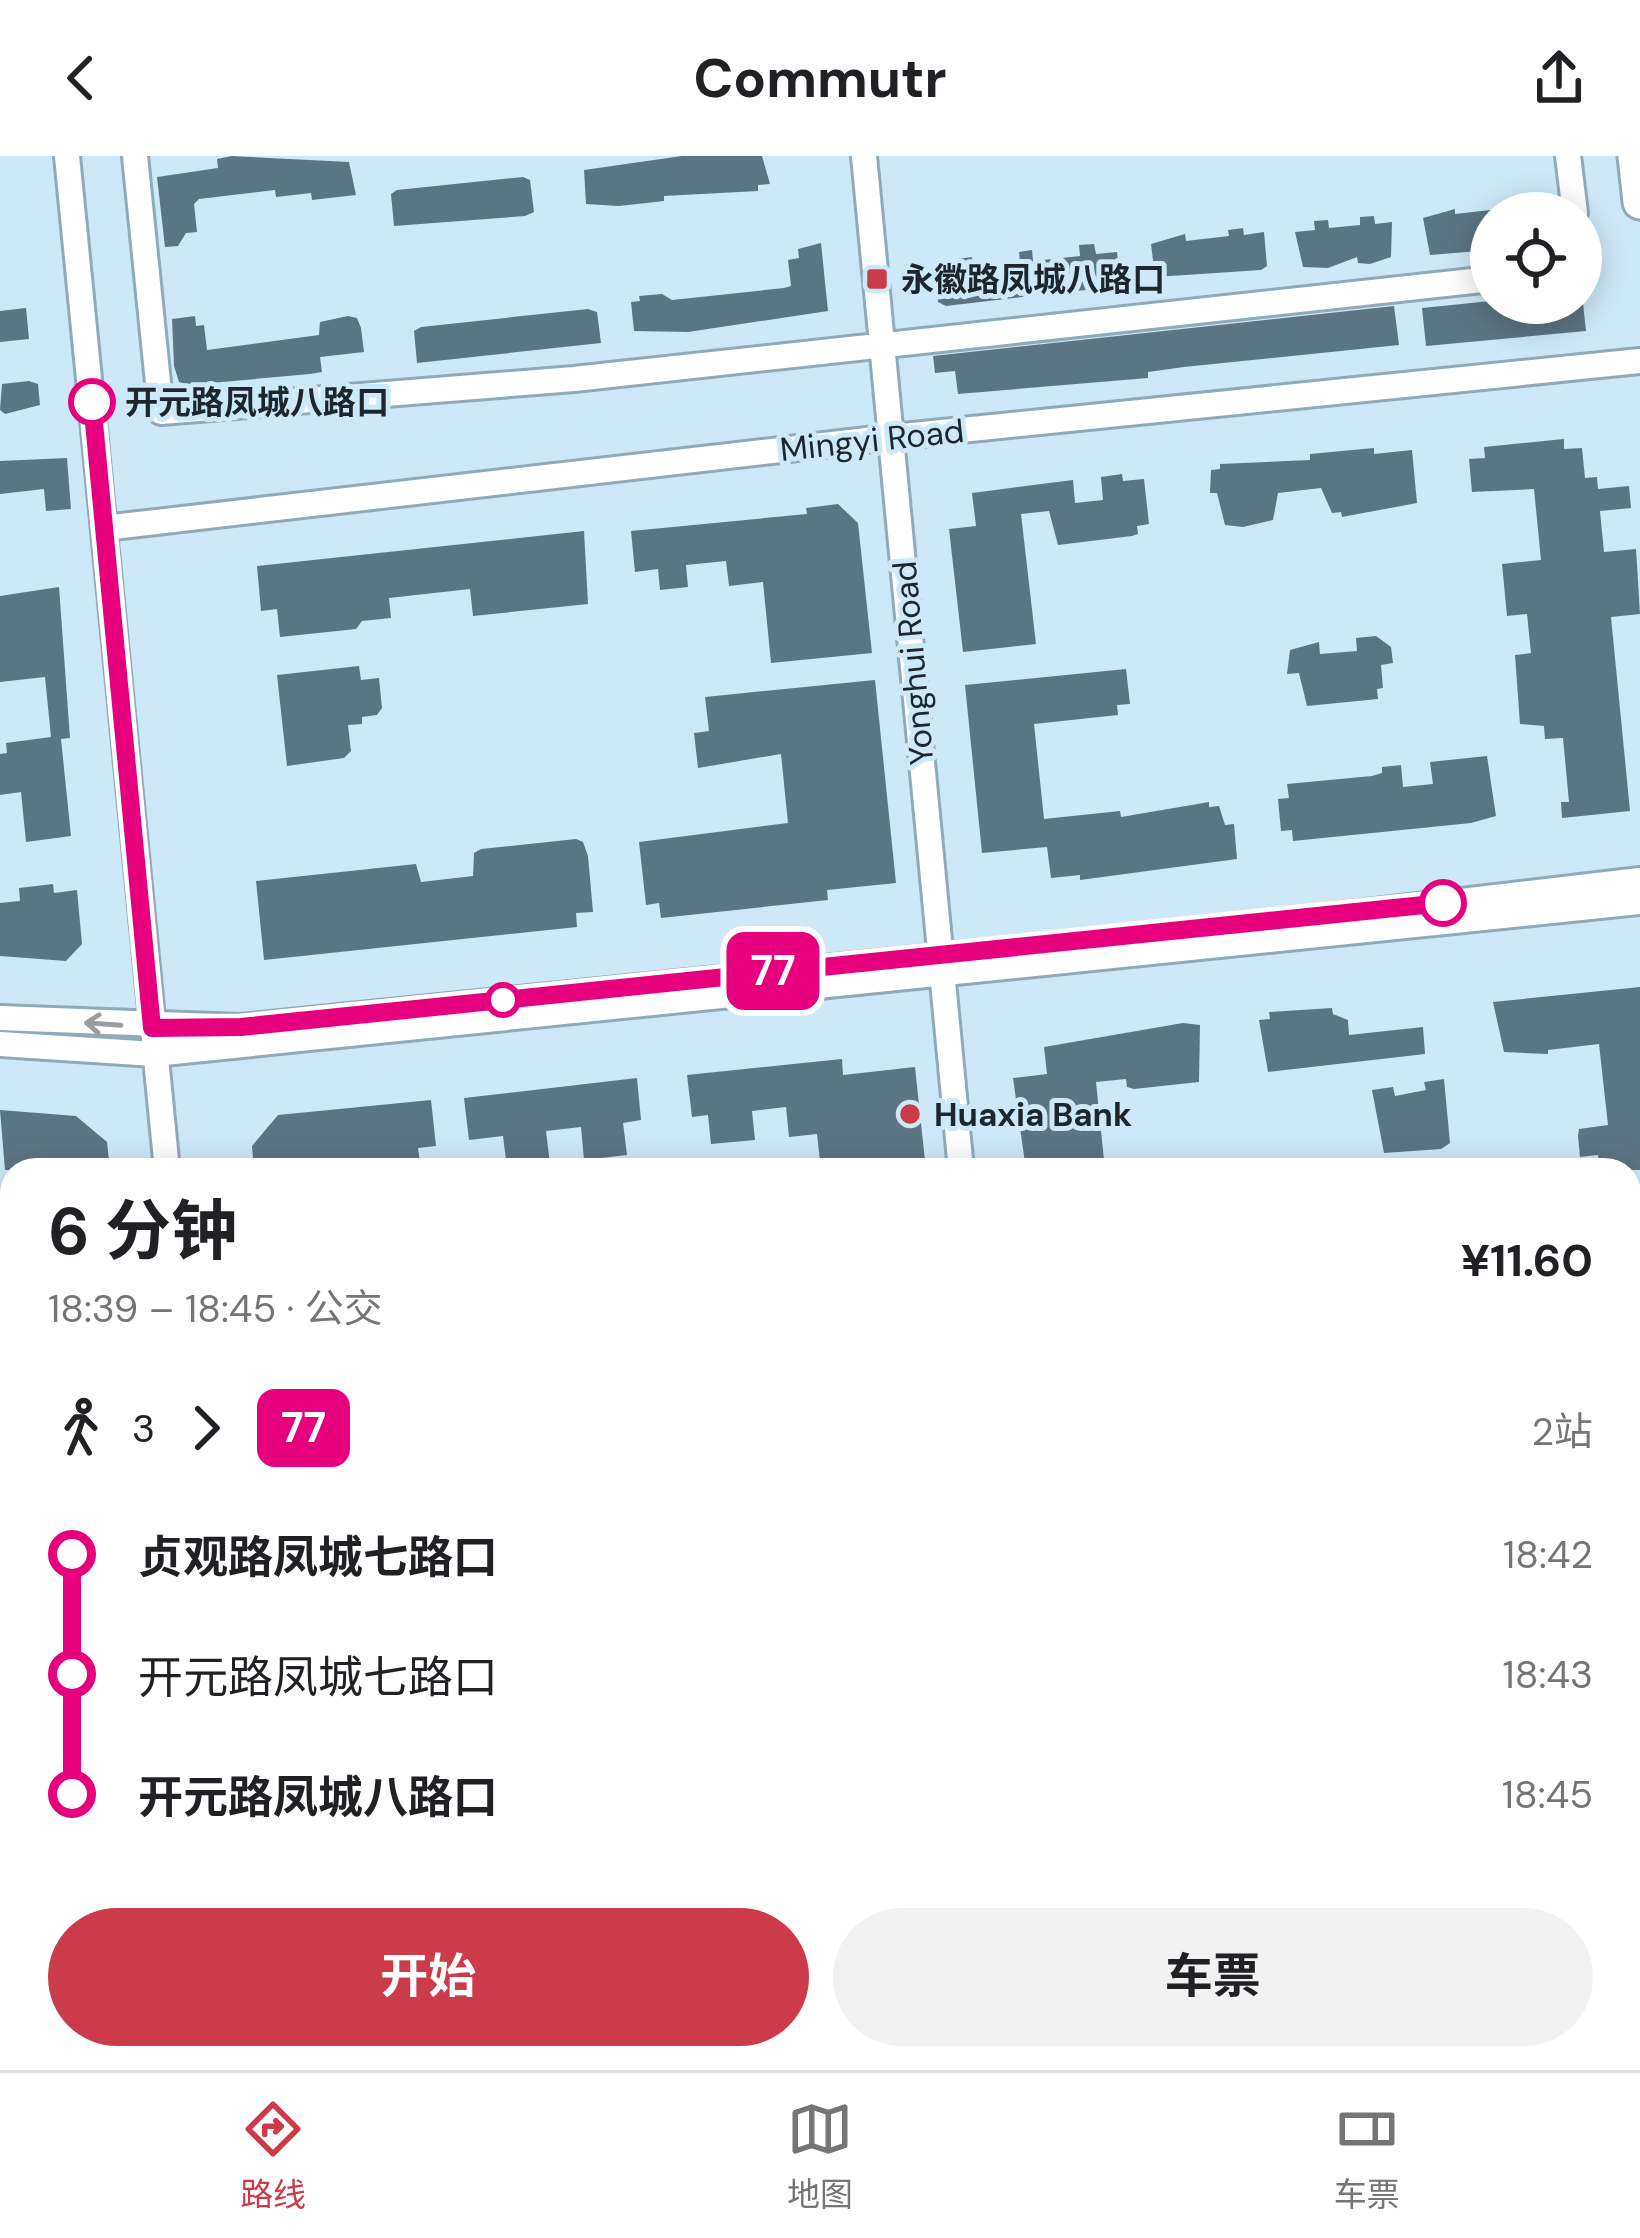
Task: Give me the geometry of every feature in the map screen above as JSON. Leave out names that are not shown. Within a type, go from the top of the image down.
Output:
[{"type":"main road","points":[[1635,156],[1640,202]]},
{"type":"street","points":[[67,156],[166,1158]]},
{"type":"street","points":[[135,156],[161,412],[574,379],[1470,281]]},
{"type":"street","name":"Yonghui Road","points":[[864,156],[960,1158]]},
{"type":"street","points":[[1568,156],[1572,192]]},
{"type":"street","name":"Mingyi Road","points":[[104,528],[893,437],[1640,361]]},
{"type":"street","points":[[0,1045],[154,1054],[1640,880]]},
{"type":"street","points":[[0,1018],[152,1028],[241,1027],[1640,902]]},
{"type":"building","points":[[682,156],[762,156],[770,184],[758,185],[758,191],[664,196],[664,201],[619,206],[586,204],[584,170]]},
{"type":"building","points":[[217,159],[349,162],[356,195],[312,200],[311,193],[276,197],[275,190],[199,199],[194,204],[197,232],[186,233],[178,246],[165,247],[157,177],[218,168]]},
{"type":"building","points":[[530,180],[534,212],[525,216],[394,226],[391,194],[397,190]]},
{"type":"building","points":[[1455,209],[1455,214],[1470,212],[1470,252],[1430,255],[1423,218]]},
{"type":"building","points":[[1374,216],[1375,224],[1392,222],[1391,257],[1370,264],[1358,263],[1357,257],[1328,268],[1303,267],[1295,232],[1315,230],[1314,221],[1328,220],[1329,228],[1360,225],[1360,217]]},
{"type":"building","points":[[1243,228],[1244,235],[1264,232],[1267,266],[1261,270],[1155,277],[1151,244],[1185,234],[1186,241],[1229,236],[1228,230]]},
{"type":"building","points":[[821,243],[828,311],[688,332],[634,331],[631,302],[640,301],[639,296],[662,294],[672,300],[791,286],[788,260],[799,258],[798,249]]},
{"type":"building","points":[[1094,244],[1096,254],[1117,252],[1120,281],[1111,282],[1111,287],[1069,292],[1068,285],[1029,289],[1030,296],[946,306],[938,302],[935,271],[958,268],[957,259],[972,257],[973,267],[1020,262],[1019,252],[1032,250],[1033,261],[1080,256],[1079,245]]},
{"type":"building","points":[[1470,303],[1470,324],[1585,324],[1586,331],[1426,346],[1422,308]]},
{"type":"building","points":[[1394,306],[1399,345],[1184,367],[1148,372],[1148,378],[958,394],[955,371],[935,373],[933,356]]},
{"type":"building","points":[[26,308],[29,339],[0,342],[0,311]]},
{"type":"building","points":[[588,309],[597,312],[601,343],[417,363],[414,331],[421,327]]},
{"type":"building","points":[[195,316],[196,326],[204,325],[207,350],[319,335],[320,322],[348,316],[357,318],[364,352],[320,357],[322,372],[189,385],[179,382],[174,366],[172,319]]},
{"type":"building","points":[[2,384],[38,384],[40,405],[5,414],[0,410]]},
{"type":"building","points":[[1564,439],[1564,449],[1582,448],[1585,478],[1597,477],[1598,489],[1629,486],[1631,508],[1600,511],[1604,552],[1636,549],[1640,614],[1611,617],[1630,811],[1562,818],[1561,802],[1569,802],[1563,738],[1545,739],[1544,726],[1520,724],[1515,655],[1531,653],[1527,614],[1507,616],[1502,564],[1541,560],[1534,489],[1472,492],[1469,459],[1485,458],[1484,447]]},
{"type":"building","points":[[1374,448],[1374,454],[1412,450],[1417,503],[1342,517],[1341,512],[1332,513],[1321,488],[1278,493],[1273,520],[1243,527],[1225,525],[1217,493],[1210,493],[1211,470],[1220,469],[1220,464],[1310,460],[1310,454]]},
{"type":"building","points":[[67,458],[71,509],[46,511],[44,489],[0,494],[0,461]]},
{"type":"building","points":[[1122,474],[1123,481],[1144,479],[1149,524],[1137,526],[1138,534],[1132,536],[1058,545],[1049,511],[1021,514],[1036,644],[963,652],[949,529],[976,526],[972,493],[1073,480],[1075,503],[1103,500],[1101,477]]},
{"type":"building","points":[[838,504],[858,523],[872,653],[771,663],[763,582],[729,586],[726,561],[686,565],[688,587],[660,590],[658,569],[635,572],[631,531],[807,514],[806,508]]},
{"type":"building","points":[[584,531],[588,604],[473,616],[470,589],[389,598],[391,618],[362,621],[356,629],[280,637],[277,609],[261,611],[257,566]]},
{"type":"building","points":[[59,587],[70,738],[61,739],[71,836],[26,842],[21,792],[0,795],[0,754],[7,753],[6,743],[51,737],[45,677],[0,682],[0,596]]},
{"type":"building","points":[[1376,636],[1391,647],[1393,663],[1381,665],[1383,688],[1377,689],[1378,699],[1307,706],[1299,673],[1287,674],[1290,650],[1319,642],[1320,654],[1357,651],[1356,638]]},
{"type":"building","points":[[359,666],[361,680],[379,678],[382,708],[377,715],[362,717],[362,724],[348,725],[351,751],[344,758],[287,766],[277,675]]},
{"type":"building","points":[[1126,669],[1130,704],[1117,705],[1118,715],[1034,724],[1044,819],[1120,811],[1121,817],[1209,802],[1209,807],[1219,806],[1225,825],[1234,824],[1237,859],[1080,880],[1080,875],[1051,878],[1047,847],[982,853],[965,685]]},
{"type":"building","points":[[875,680],[896,883],[827,890],[828,900],[661,918],[659,903],[646,905],[639,842],[788,823],[781,754],[698,768],[694,733],[709,731],[705,697]]},
{"type":"building","points":[[1487,756],[1496,816],[1471,823],[1293,841],[1292,830],[1281,831],[1278,799],[1289,798],[1287,784],[1372,776],[1382,773],[1382,767],[1401,765],[1403,787],[1433,784],[1430,762]]},
{"type":"building","points":[[583,842],[588,856],[593,912],[576,913],[577,927],[264,960],[256,881],[416,864],[421,882],[473,876],[474,853],[481,849]]},
{"type":"building","points":[[53,884],[54,893],[77,890],[82,944],[66,961],[0,956],[0,903],[20,901],[19,888]]},
{"type":"building","points":[[1640,987],[1640,1158],[1580,1157],[1579,1129],[1608,1125],[1599,1044],[1548,1050],[1548,1054],[1504,1052],[1493,1002]]},
{"type":"building","points":[[1332,1008],[1333,1014],[1348,1020],[1349,1035],[1423,1027],[1425,1054],[1268,1072],[1259,1020],[1270,1019],[1269,1012]]},
{"type":"building","points":[[1183,1023],[1200,1025],[1199,1082],[1134,1089],[1127,1087],[1126,1079],[1096,1082],[1104,1158],[1024,1158],[1013,1078],[1047,1074],[1044,1047]]},
{"type":"building","points":[[842,1059],[843,1075],[915,1067],[925,1158],[820,1158],[817,1134],[789,1137],[786,1107],[752,1111],[755,1140],[711,1144],[708,1115],[692,1117],[687,1075]]},
{"type":"building","points":[[637,1078],[641,1120],[623,1123],[627,1155],[584,1158],[581,1127],[546,1131],[549,1158],[506,1158],[503,1136],[469,1140],[464,1098]]},
{"type":"building","points":[[1444,1079],[1450,1143],[1441,1149],[1384,1153],[1372,1090],[1393,1087],[1395,1096],[1426,1090],[1424,1082]]},
{"type":"building","points":[[431,1100],[436,1146],[418,1148],[419,1158],[253,1158],[252,1146],[278,1115]]},
{"type":"building","points":[[0,1110],[76,1116],[107,1142],[109,1158],[4,1158]]},
{"type":"bus line","name":"77","points":[[92,402],[152,1028],[241,1027],[1443,903]]},
{"type":"place","name":"永徽路凤城八路口","points":[[877,279]]},
{"type":"place","name":"开元路凤城八路口","points":[[92,402]]},
{"type":"place","name":"Huaxia Bank","points":[[910,1114]]}]
